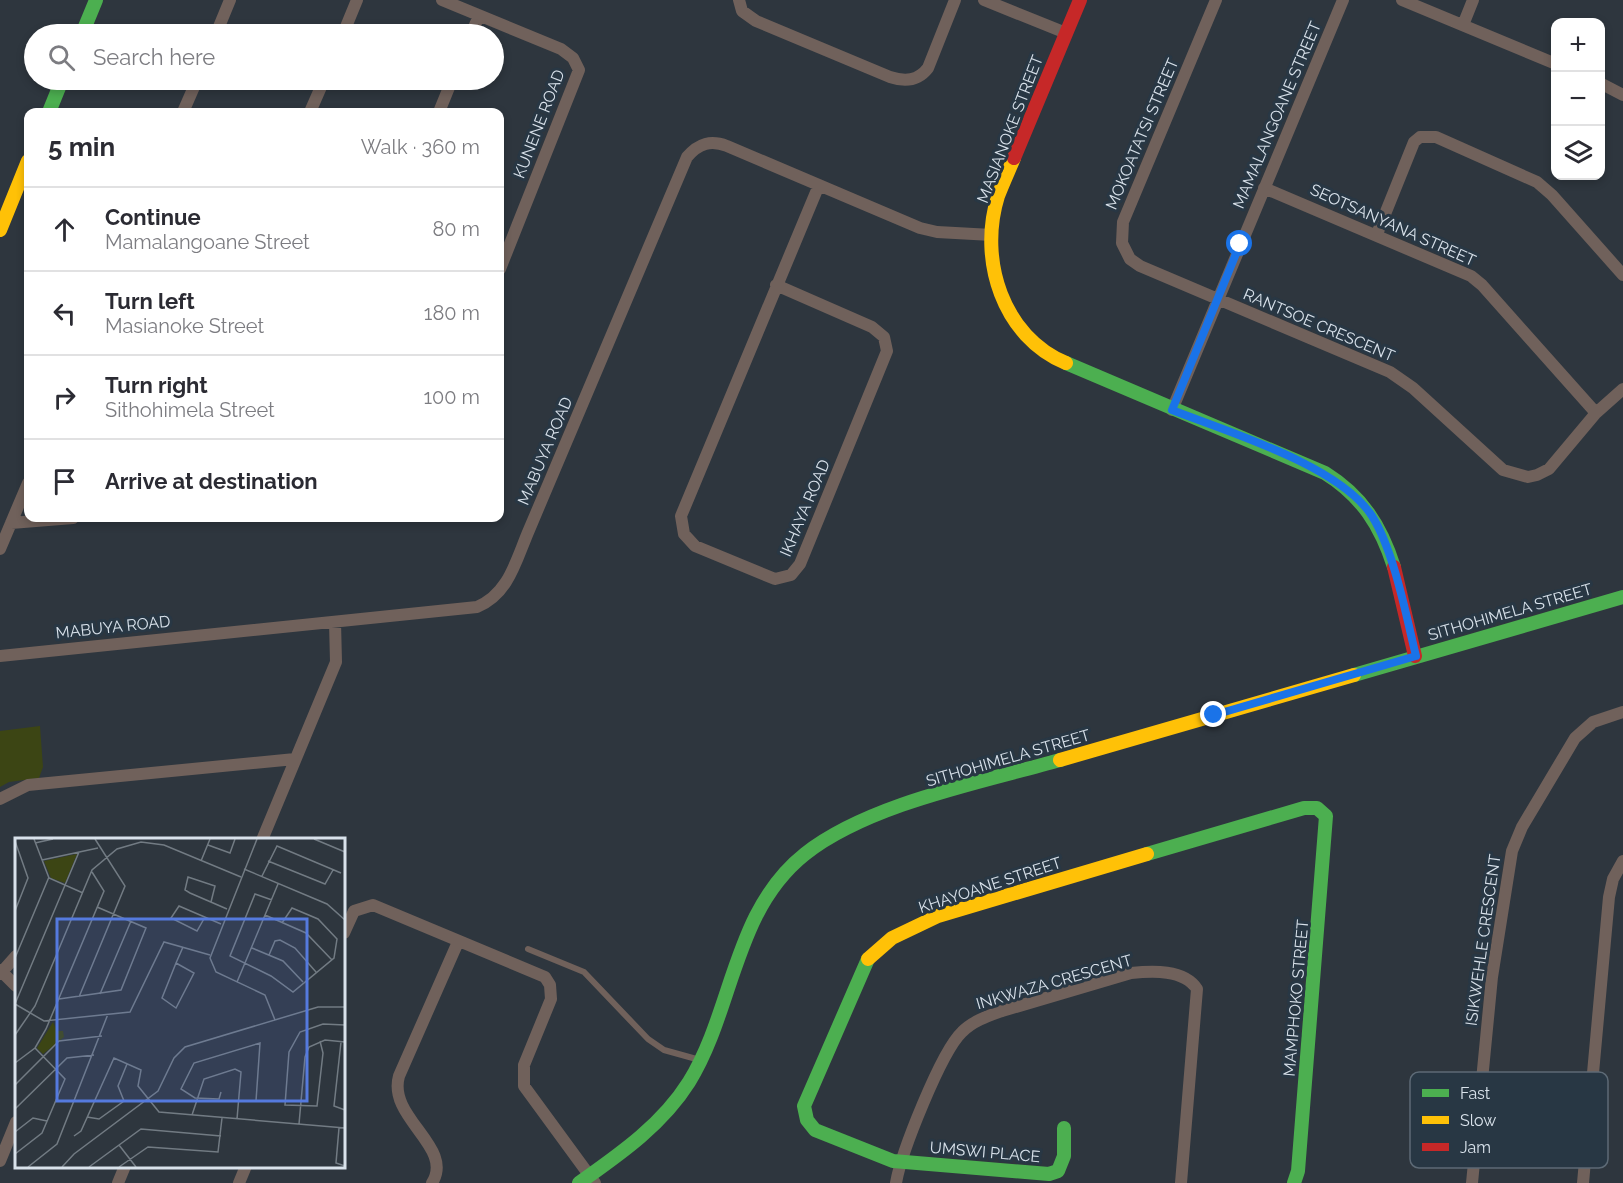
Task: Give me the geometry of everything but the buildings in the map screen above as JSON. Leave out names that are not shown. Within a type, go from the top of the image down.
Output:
[{"type":"street","points":[[86,24],[96,0]]},
{"type":"street","points":[[220,24],[230,0]]},
{"type":"street","points":[[346,24],[357,0]]},
{"type":"street","name":"KUNENE ROAD","points":[[442,0],[500,24]]},
{"type":"street","points":[[739,0],[742,10],[756,21],[890,77],[907,80],[923,74],[928,68],[955,0]]},
{"type":"street","points":[[984,0],[1066,33]]},
{"type":"street","name":"MASIANOKE STREET","points":[[1080,0],[998,197],[992,235],[994,272],[1002,299],[1013,323],[1025,339],[1046,355],[1324,473],[1353,493],[1371,515],[1384,540],[1416,656]]},
{"type":"street","name":"MOKOATATSI STREET","points":[[1216,0],[1121,229],[1122,243],[1130,259],[1216,300]]},
{"type":"street","name":"MAMALANGOANE STREET","points":[[1172,410],[1343,0]]},
{"type":"street","points":[[1402,0],[1551,62]]},
{"type":"street","points":[[1463,25],[1473,0]]},
{"type":"street","points":[[475,24],[479,15]]},
{"type":"street","name":"KUNENE ROAD","points":[[504,26],[568,53],[577,63],[579,70],[504,259]]},
{"type":"street","points":[[1605,86],[1623,95]]},
{"type":"street","points":[[51,108],[59,90]]},
{"type":"street","points":[[185,108],[193,90]]},
{"type":"street","points":[[312,108],[320,90]]},
{"type":"street","points":[[441,108],[448,90]]},
{"type":"street","points":[[1377,234],[1414,142],[1420,137],[1436,137],[1537,182],[1623,275]]},
{"type":"street","name":"MABUYA ROAD","points":[[0,656],[477,607],[500,594],[683,167],[693,149],[710,142],[719,143],[920,228],[937,232],[992,235]]},
{"type":"street","points":[[0,230],[24,171]]},
{"type":"street","name":"IKHAYA ROAD","points":[[776,285],[872,327],[884,337],[887,351],[800,564],[791,575],[775,579],[694,546],[684,534],[681,516],[776,285],[819,185]]},
{"type":"street","name":"SEOTSANYANA STREET","points":[[1264,188],[1377,234],[1476,279],[1596,413]]},
{"type":"street","name":"RANTSOE CRESCENT","points":[[1216,300],[1390,372],[1413,388],[1503,470],[1512,475],[1533,476],[1549,469],[1596,413],[1623,389]]},
{"type":"street","points":[[0,549],[24,492]]},
{"type":"street","points":[[11,523],[24,522]]},
{"type":"street","name":"SITHOHIMELA STREET","points":[[588,1181],[660,1119],[685,1089],[700,1060],[743,940],[761,903],[785,870],[829,835],[854,821],[893,808],[1623,597]]},
{"type":"street","points":[[263,838],[336,662],[335,622]]},
{"type":"street","name":"ISIKWEHLE CRESCENT","points":[[1483,1072],[1492,977],[1512,851],[1522,827],[1575,738],[1593,722],[1623,712]]},
{"type":"street","points":[[0,799],[10,791],[28,785],[295,759]]},
{"type":"street","name":"KHAYOANE STREET","points":[[900,1163],[868,1153],[815,1130],[808,1123],[804,1112],[808,1094],[861,972],[869,957],[878,949],[928,920],[960,909],[1304,808],[1317,808],[1326,816]]},
{"type":"street","name":"MAMPHOKO STREET","points":[[1294,1183],[1299,1159],[1326,816]]},
{"type":"street","points":[[1593,1072],[1609,897],[1613,879],[1623,861]]},
{"type":"street","points":[[345,931],[354,911],[373,905],[458,942],[541,974],[548,980],[551,999],[525,1065],[524,1086],[588,1181]]},
{"type":"street","points":[[432,1183],[437,1168],[437,1158],[404,1111],[397,1087],[399,1076],[458,942]]},
{"type":"street","points":[[15,957],[1,972],[15,985]]},
{"type":"street","name":"INKWAZA CRESCENT","points":[[896,1183],[900,1163],[949,1048],[972,1023],[1002,1011],[1131,973],[1178,975],[1190,980],[1198,994],[1181,1183]]},
{"type":"street","points":[[0,1161],[15,1124]]},
{"type":"street","name":"UMSWI PLACE","points":[[900,1163],[1049,1174],[1058,1171],[1063,1163],[1064,1128]]},
{"type":"street","points":[[118,1183],[125,1168]]},
{"type":"street","points":[[239,1183],[246,1168]]},
{"type":"street","name":"ISIKWEHLE CRESCENT","points":[[1472,1183],[1473,1168]]},
{"type":"street","points":[[1583,1183],[1584,1168]]},
{"type":"lane","points":[[528,949],[584,972],[648,1039],[664,1050],[700,1060]]},
{"type":"green space","points":[[40,726],[43,767],[39,778],[9,782],[0,787],[0,731]]},
{"type":"traffic: fast","points":[[86,24],[96,0]]},
{"type":"traffic: fast","points":[[51,108],[58,90]]},
{"type":"traffic: fast","points":[[1066,363],[1325,473],[1360,502],[1383,538],[1394,567]]},
{"type":"traffic: fast","points":[[1354,675],[1623,597]]},
{"type":"traffic: fast","points":[[579,1183],[639,1138],[666,1112],[689,1082],[704,1054],[737,962],[763,903],[781,877],[805,854],[860,821],[893,808],[927,796],[1060,760]]},
{"type":"traffic: fast","points":[[1147,854],[1304,808],[1317,808],[1326,816],[1298,1171],[1294,1183]]},
{"type":"traffic: fast","points":[[868,959],[804,1106],[807,1120],[815,1130],[893,1161],[1049,1174],[1058,1171],[1064,1156],[1064,1128]]},
{"type":"traffic: slow","points":[[1014,158],[998,196],[993,220],[991,245],[994,270],[1001,294],[1012,316],[1026,335],[1044,351],[1066,363]]},
{"type":"traffic: slow","points":[[0,230],[24,171]]},
{"type":"traffic: slow","points":[[1060,760],[1354,675]]},
{"type":"traffic: slow","points":[[868,959],[892,938],[938,916],[1147,854]]},
{"type":"traffic: jam","points":[[1014,158],[1080,0]]},
{"type":"traffic: jam","points":[[1394,567],[1415,656]]},
{"type":"route","points":[[1214,715],[1416,656],[1384,540],[1371,515],[1353,493],[1324,473],[1172,410],[1240,244]]}]
